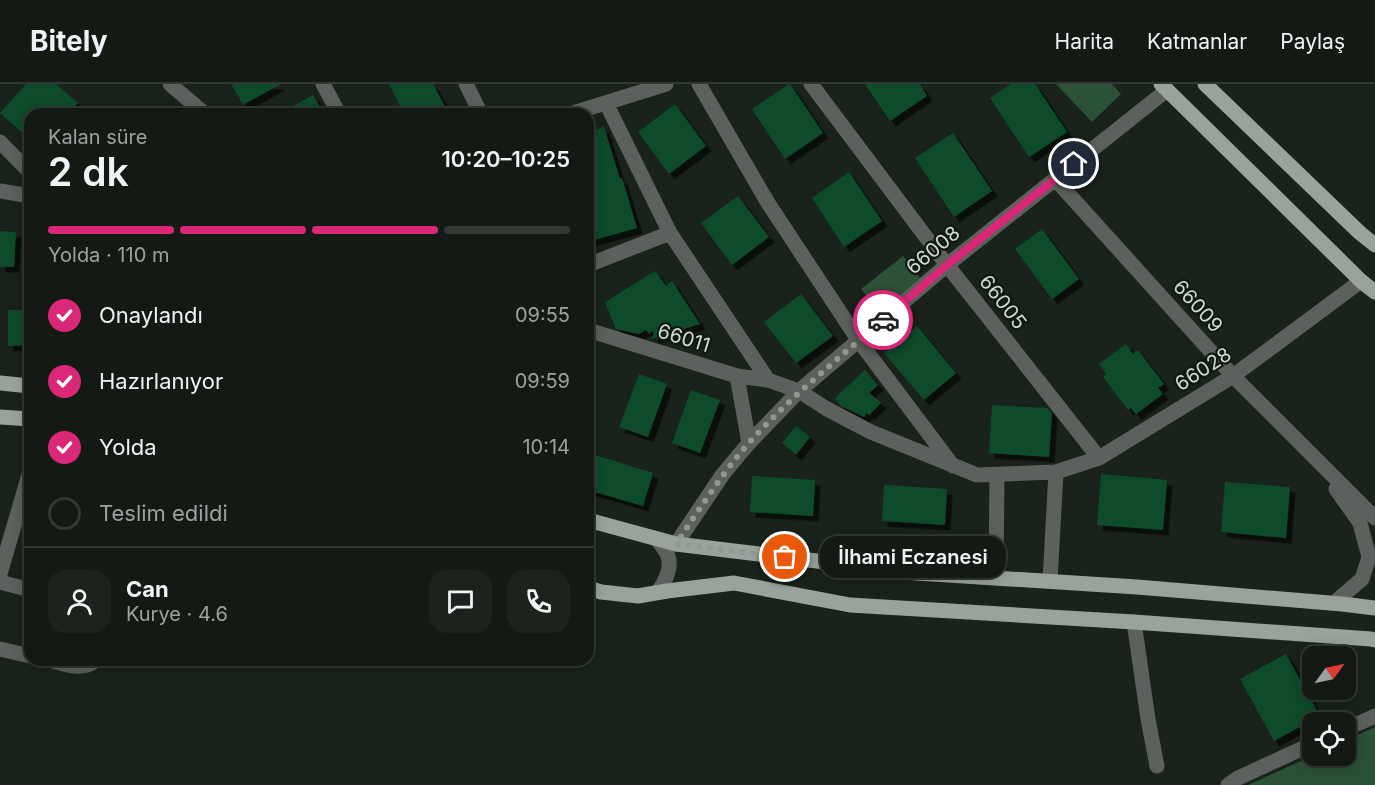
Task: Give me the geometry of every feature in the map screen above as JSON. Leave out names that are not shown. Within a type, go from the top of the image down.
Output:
[{"type":"main road","points":[[1205,84],[1375,245]]},
{"type":"main road","points":[[1164,87],[1375,292]]},
{"type":"main road","points":[[0,383],[24,385]]},
{"type":"main road","points":[[0,417],[24,419]]},
{"type":"main road","points":[[594,522],[676,544],[916,573],[1137,587],[1375,608]]},
{"type":"main road","points":[[594,590],[638,596],[734,584],[850,606],[1134,622],[1375,640]]},
{"type":"street","points":[[171,84],[198,108]]},
{"type":"street","points":[[323,84],[336,108]]},
{"type":"street","points":[[466,84],[478,108]]},
{"type":"street","points":[[590,108],[666,84]]},
{"type":"street","points":[[699,84],[768,203],[860,341],[953,466]]},
{"type":"street","name":"66005","points":[[811,84],[947,265],[1099,458]]},
{"type":"street","name":"66008","points":[[676,544],[723,474],[799,391],[947,265],[1055,179],[1164,87]]},
{"type":"street","points":[[606,103],[670,233],[768,380]]},
{"type":"street","points":[[0,142],[24,166]]},
{"type":"street","name":"66009","points":[[1055,179],[1233,376],[1375,518]]},
{"type":"street","points":[[0,191],[24,195]]},
{"type":"street","points":[[594,263],[670,233]]},
{"type":"street","name":"66028","points":[[953,466],[977,475],[1056,472],[1099,458],[1233,376],[1361,280]]},
{"type":"street","name":"66011","points":[[594,332],[737,376],[768,380],[799,391],[826,409],[871,432],[953,466]]},
{"type":"street","points":[[737,376],[749,443]]},
{"type":"street","name":"66009","points":[[1314,457],[1360,523],[1369,557],[1362,579],[1334,603]]},
{"type":"street","points":[[1050,581],[1056,472]]},
{"type":"street","points":[[996,578],[997,475]]},
{"type":"street","points":[[0,574],[24,492]]},
{"type":"street","points":[[657,539],[668,556],[669,569],[658,592]]},
{"type":"street","points":[[0,582],[24,588]]},
{"type":"street","points":[[1134,622],[1157,766]]},
{"type":"street","points":[[0,649],[24,655]]},
{"type":"street","points":[[1356,725],[1375,716]]},
{"type":"street","points":[[1228,785],[1238,778],[1302,749]]},
{"type":"green space","points":[[1056,84],[1112,84],[1121,94],[1092,122]]},
{"type":"green space","points":[[903,256],[920,278],[880,312],[861,289]]},
{"type":"green space","points":[[1375,727],[1375,785],[1248,785],[1302,761],[1302,766],[1356,766],[1356,736]]},
{"type":"building","points":[[26,84],[56,84],[78,103],[74,108],[24,108],[24,135],[0,113]]},
{"type":"building","points":[[231,84],[281,84],[243,105]]},
{"type":"building","points":[[389,84],[433,84],[446,108],[401,108]]},
{"type":"building","points":[[789,84],[823,133],[785,159],[752,109]]},
{"type":"building","points":[[865,84],[920,84],[927,96],[890,121]]},
{"type":"building","points":[[1011,84],[1035,84],[1067,132],[1029,157],[990,98]]},
{"type":"building","points":[[313,95],[321,108],[290,108]]},
{"type":"building","points":[[675,104],[706,146],[669,174],[638,132]]},
{"type":"building","points":[[604,127],[637,228],[594,240],[594,130]]},
{"type":"building","points":[[953,133],[992,191],[954,217],[915,158]]},
{"type":"building","points":[[849,172],[882,221],[844,247],[812,198]]},
{"type":"building","points":[[738,196],[769,237],[732,265],[701,223]]},
{"type":"building","points":[[1042,229],[1079,279],[1052,299],[1015,249]]},
{"type":"building","points":[[0,231],[16,232],[14,267],[0,267]]},
{"type":"building","points":[[655,271],[666,286],[672,281],[700,324],[652,339],[654,332],[652,331],[649,334],[646,330],[639,334],[616,329],[605,302]]},
{"type":"building","points":[[801,294],[833,336],[796,363],[764,322]]},
{"type":"building","points":[[8,310],[24,310],[24,345],[8,346]]},
{"type":"building","points":[[917,326],[956,373],[924,400],[884,353]]},
{"type":"building","points":[[1126,344],[1133,354],[1138,350],[1164,384],[1158,388],[1163,394],[1136,414],[1131,408],[1128,410],[1103,377],[1106,374],[1099,364]]},
{"type":"building","points":[[865,370],[878,385],[869,393],[881,403],[864,417],[841,406],[835,398]]},
{"type":"building","points":[[639,374],[667,384],[648,437],[619,427]]},
{"type":"building","points":[[691,390],[720,400],[700,453],[672,443]]},
{"type":"building","points":[[992,405],[1047,408],[1052,413],[1049,457],[989,453]]},
{"type":"building","points":[[796,426],[810,437],[796,455],[782,443]]},
{"type":"building","points":[[595,455],[653,473],[643,506],[594,492]]},
{"type":"building","points":[[1101,474],[1167,480],[1163,530],[1097,525]]},
{"type":"building","points":[[752,476],[815,480],[813,516],[750,512]]},
{"type":"building","points":[[1225,482],[1290,487],[1286,538],[1221,532]]},
{"type":"building","points":[[884,485],[947,489],[945,525],[882,521]]},
{"type":"building","points":[[1286,654],[1302,683],[1302,700],[1311,700],[1318,712],[1302,712],[1302,726],[1274,741],[1240,679]]},
{"type":"way so far","points":[[785,557],[676,544],[723,474],[749,443],[799,391],[883,320]]},
{"type":"place","name":"İlhami Eczanesi","points":[[785,557]]},
{"type":"route","points":[[883,320],[947,265],[1074,164]]}]
